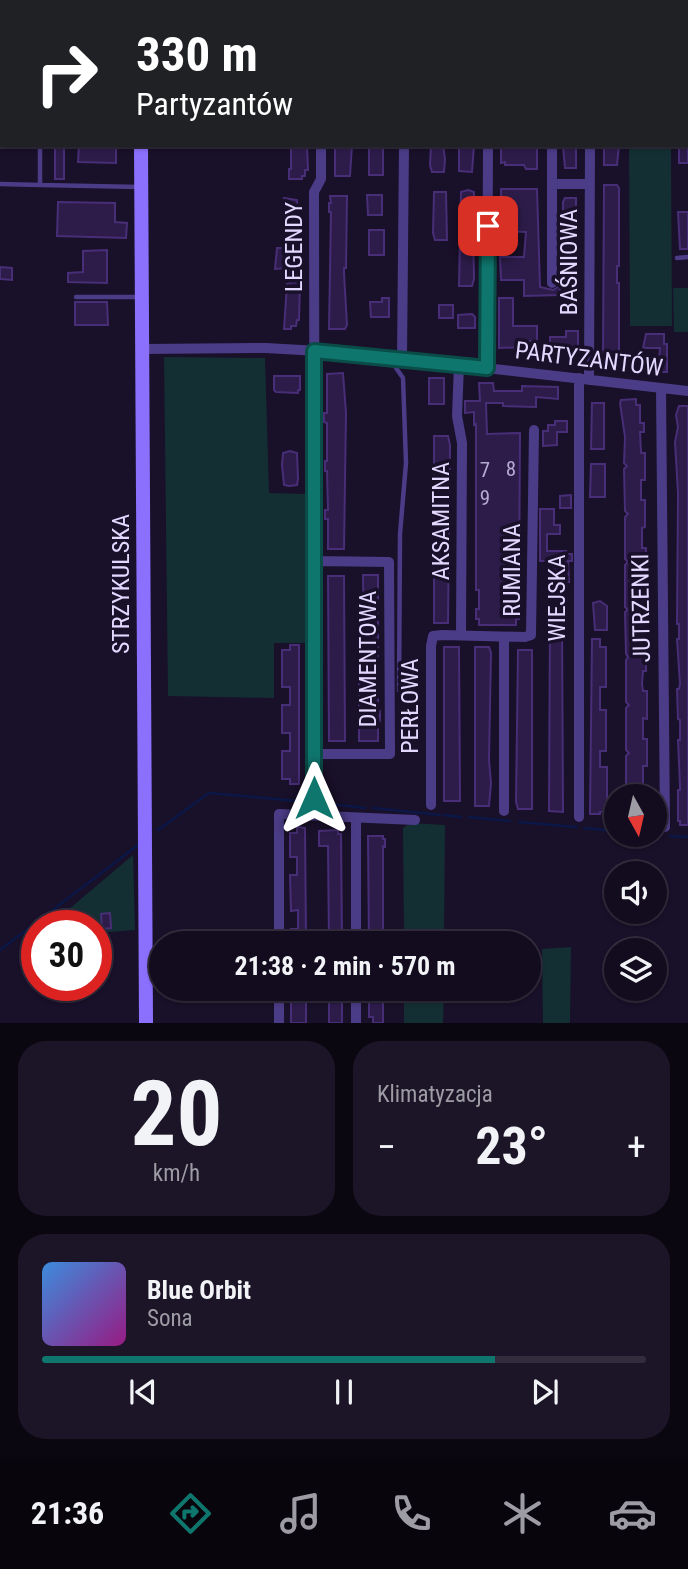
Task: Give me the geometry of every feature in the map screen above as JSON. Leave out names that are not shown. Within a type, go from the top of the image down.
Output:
[{"type":"street","name":"STRZYKULSKA","points":[[141,147],[146,1023]]},
{"type":"street","name":"LEGENDY","points":[[315,814],[314,192],[321,179],[321,147]]},
{"type":"street","points":[[402,359],[404,147]]},
{"type":"street","points":[[487,368],[488,147]]},
{"type":"street","points":[[552,147],[552,283]]},
{"type":"street","name":"BAŚNIOWA","points":[[584,379],[590,147]]},
{"type":"street","points":[[552,184],[590,184]]},
{"type":"street","name":"PARTYZANTÓW","points":[[142,349],[266,348],[314,351],[390,357],[688,391]]},
{"type":"street","name":"AKSAMITNA","points":[[459,365],[457,416],[462,443],[461,635]]},
{"type":"street","name":"WIEJSKA","points":[[579,817],[584,379]]},
{"type":"street","name":"JUTRZENKI","points":[[661,388],[665,784]]},
{"type":"street","name":"RUMIANA","points":[[504,811],[504,637],[531,635],[533,627],[534,430]]},
{"type":"street","name":"DIAMENTOWA","points":[[314,561],[389,562],[390,754],[314,754]]},
{"type":"street","points":[[461,635],[504,637]]},
{"type":"street","name":"PERŁOWA","points":[[431,805],[431,646],[433,636],[461,635]]},
{"type":"street","points":[[279,931],[279,814],[415,820]]},
{"type":"street","points":[[356,819],[356,931]]},
{"type":"street","points":[[278,1023],[279,1001]]},
{"type":"street","points":[[356,1001],[356,1023]]},
{"type":"lane","points":[[40,147],[40,185]]},
{"type":"lane","points":[[0,184],[141,187]]},
{"type":"lane","points":[[677,258],[688,257]]},
{"type":"lane","points":[[76,297],[142,297]]},
{"type":"lane","points":[[390,357],[393,366],[403,378],[406,463],[400,534],[399,690]]},
{"type":"green space","points":[[629,147],[671,147],[672,326],[630,326]]},
{"type":"green space","points":[[673,288],[688,288],[688,332],[674,332]]},
{"type":"green space","points":[[164,357],[265,358],[269,493],[307,494],[307,643],[274,643],[274,698],[168,696]]},
{"type":"green space","points":[[410,823],[445,825],[444,931],[404,931],[403,828]]},
{"type":"green space","points":[[133,855],[135,930],[112,932],[112,910],[68,910]]},
{"type":"green space","points":[[571,947],[570,1023],[543,1023],[542,949]]},
{"type":"green space","points":[[404,1001],[444,1001],[443,1023],[404,1023]]},
{"type":"building","points":[[55,147],[64,147],[64,179],[55,179]]},
{"type":"building","points":[[79,147],[116,147],[116,163],[78,162]]},
{"type":"building","points":[[291,147],[307,147],[308,170],[305,170],[305,176],[302,176],[302,179],[289,179]]},
{"type":"building","points":[[352,147],[350,176],[335,176],[335,148]]},
{"type":"building","points":[[369,147],[383,147],[383,175],[369,175]]},
{"type":"building","points":[[431,147],[443,147],[444,172],[432,172]]},
{"type":"building","points":[[459,147],[474,147],[472,172],[459,171]]},
{"type":"building","points":[[501,147],[537,147],[537,169],[501,163]]},
{"type":"building","points":[[563,147],[576,147],[576,168],[565,168]]},
{"type":"building","points":[[604,147],[619,147],[617,165],[604,165]]},
{"type":"building","points":[[679,147],[688,147],[688,163],[679,163]]},
{"type":"building","points":[[604,185],[617,185],[619,188],[618,363],[605,363],[603,357]]},
{"type":"building","points":[[501,189],[537,189],[540,287],[553,290],[560,286],[560,295],[524,296],[524,280],[501,280],[500,257],[524,257],[526,232],[501,231]]},
{"type":"building","points":[[434,192],[446,192],[447,240],[435,240],[433,233]]},
{"type":"building","points":[[461,192],[474,192],[476,198],[476,222],[473,227],[474,279],[472,286],[459,286]]},
{"type":"building","points":[[367,195],[382,195],[382,215],[368,215]]},
{"type":"building","points":[[330,196],[347,196],[345,329],[329,329]]},
{"type":"building","points":[[284,198],[297,200],[299,225],[289,225],[289,209],[285,209]]},
{"type":"building","points":[[565,198],[576,198],[576,279],[563,279]]},
{"type":"building","points":[[58,202],[115,203],[115,222],[127,223],[126,238],[57,236]]},
{"type":"building","points":[[678,212],[688,212],[688,249],[680,249]]},
{"type":"building","points":[[369,230],[384,230],[384,255],[369,255]]},
{"type":"building","points":[[277,248],[294,248],[294,258],[302,258],[302,267],[275,269]]},
{"type":"building","points":[[107,250],[107,283],[68,282],[68,273],[83,272],[83,251]]},
{"type":"building","points":[[0,267],[12,268],[12,280],[0,279]]},
{"type":"building","points":[[287,284],[300,284],[299,320],[291,329],[284,329]]},
{"type":"building","points":[[382,298],[389,298],[389,317],[371,317],[370,302],[382,302]]},
{"type":"building","points":[[499,298],[513,298],[513,326],[537,326],[537,341],[529,341],[528,347],[499,348]]},
{"type":"building","points":[[75,302],[107,302],[108,325],[75,325]]},
{"type":"building","points":[[439,305],[453,305],[453,318],[439,318]]},
{"type":"building","points":[[472,314],[475,317],[475,328],[458,328],[458,315]]},
{"type":"building","points":[[566,331],[578,331],[578,348],[550,350],[550,337],[566,337]]},
{"type":"building","points":[[646,334],[664,334],[664,344],[667,344],[667,372],[658,372],[660,348],[643,348]]},
{"type":"building","points":[[343,373],[346,413],[344,549],[328,549],[328,519],[325,519],[325,510],[328,510],[325,471],[327,423],[324,422],[324,413],[327,413],[327,374]]},
{"type":"building","points":[[274,376],[300,376],[300,390],[298,393],[276,392]]},
{"type":"building","points":[[429,378],[444,378],[444,404],[429,404]]},
{"type":"building","points":[[479,383],[493,383],[494,391],[522,391],[522,386],[558,387],[558,399],[536,397],[536,407],[486,403],[487,434],[520,433],[519,590],[516,590],[519,619],[516,619],[516,625],[479,625],[479,619],[476,619],[479,590],[476,590],[476,424],[474,425],[474,412],[465,413],[465,401],[480,401]]},
{"type":"building","points":[[636,399],[636,405],[640,405],[640,423],[644,423],[644,432],[640,432],[641,453],[645,453],[645,480],[641,480],[641,500],[645,500],[642,548],[646,548],[646,575],[642,575],[642,596],[646,596],[646,623],[642,623],[642,644],[646,644],[646,671],[643,671],[642,684],[643,691],[647,691],[647,719],[643,718],[643,739],[647,739],[647,766],[643,766],[643,784],[626,784],[626,756],[629,753],[626,750],[626,708],[629,705],[626,702],[628,657],[625,612],[628,610],[625,607],[625,565],[628,562],[625,559],[625,517],[628,514],[625,511],[624,469],[627,466],[624,463],[625,437],[621,400]]},
{"type":"building","points":[[592,403],[604,403],[604,449],[591,449]]},
{"type":"building","points":[[679,406],[688,406],[688,825],[680,825],[678,821],[680,720],[677,689],[680,684],[675,442]]},
{"type":"building","points":[[555,421],[567,421],[567,432],[557,432],[557,445],[543,446],[543,431],[548,431],[548,425],[555,425]]},
{"type":"building","points":[[434,436],[448,436],[450,445],[448,623],[434,623]]},
{"type":"building","points":[[283,453],[297,453],[298,479],[297,485],[289,486],[284,485],[282,465]]},
{"type":"building","points":[[591,464],[605,464],[605,497],[590,497]]},
{"type":"building","points":[[571,495],[571,508],[560,508],[560,496]]},
{"type":"building","points":[[540,509],[554,509],[554,525],[560,525],[560,534],[547,534],[547,551],[566,551],[566,554],[572,554],[572,561],[568,561],[569,582],[559,582],[558,573],[550,573],[549,561],[540,561]]},
{"type":"building","points":[[363,575],[378,575],[378,741],[359,741],[359,682],[361,672],[364,672]]},
{"type":"building","points":[[328,576],[344,576],[345,741],[329,741]]},
{"type":"building","points":[[564,586],[564,599],[554,599],[554,587]]},
{"type":"building","points":[[600,601],[607,606],[607,630],[595,630],[593,603]]},
{"type":"building","points":[[550,618],[562,618],[563,812],[549,811]]},
{"type":"building","points":[[592,639],[600,639],[600,647],[606,647],[606,687],[600,687],[600,710],[606,710],[606,751],[600,751],[600,767],[607,767],[607,784],[604,784],[604,811],[590,814]]},
{"type":"building","points":[[290,645],[299,645],[299,784],[290,784],[290,779],[282,779],[282,751],[290,751],[290,733],[282,733],[282,705],[290,705],[290,687],[282,687],[282,650],[290,650]]},
{"type":"building","points":[[444,647],[459,647],[460,801],[444,801]]},
{"type":"building","points":[[475,647],[489,647],[491,653],[489,806],[475,806]]},
{"type":"building","points":[[518,650],[532,650],[532,809],[518,809],[516,802]]},
{"type":"building","points":[[297,827],[305,828],[306,931],[291,931],[298,929],[298,910],[291,911],[290,875],[297,875],[297,857],[290,857],[290,833],[297,833]]},
{"type":"building","points":[[338,830],[338,834],[341,834],[342,931],[329,931],[328,846],[319,846],[319,831]]},
{"type":"building","points":[[368,836],[383,836],[383,931],[369,931]]},
{"type":"building","points":[[291,1001],[306,1001],[306,1023],[291,1023]]},
{"type":"building","points":[[329,1001],[342,1001],[342,1023],[329,1023]]},
{"type":"building","points":[[369,1001],[383,1001],[383,1023],[373,1023],[373,1017],[369,1017]]},
{"type":"waterway","points":[[158,830],[209,793],[308,802]]},
{"type":"waterway","points":[[321,803],[365,808]]},
{"type":"waterway","points":[[373,808],[440,815]]},
{"type":"waterway","points":[[444,815],[461,817]]},
{"type":"waterway","points":[[469,817],[510,821]]},
{"type":"waterway","points":[[519,822],[577,827]]},
{"type":"waterway","points":[[584,828],[604,830]]},
{"type":"waterway","points":[[670,836],[688,837]]},
{"type":"waterway","points":[[0,950],[138,845]]},
{"type":"route","points":[[314,798],[314,351],[487,368],[488,226]]}]
